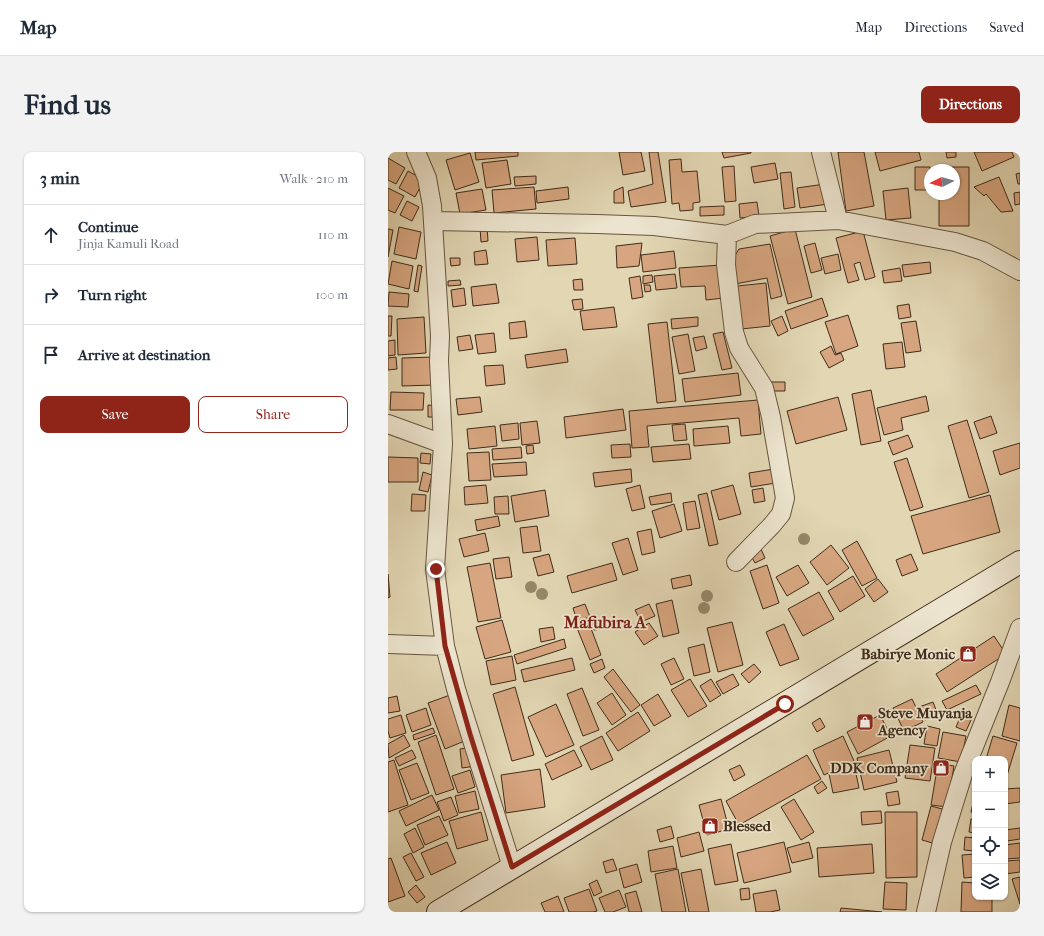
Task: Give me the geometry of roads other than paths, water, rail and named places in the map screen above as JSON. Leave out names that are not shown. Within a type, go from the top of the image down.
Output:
[{"type":"main road","points":[[438,912],[1020,562]]},
{"type":"street","points":[[416,152],[427,178],[432,206],[440,336],[439,361],[442,444],[436,569],[445,646],[470,734],[512,867]]},
{"type":"street","points":[[821,152],[838,220]]},
{"type":"street","points":[[432,221],[654,226],[727,235],[756,224],[838,220],[955,242],[983,251],[1020,271]]},
{"type":"street","points":[[727,235],[726,265],[734,332],[739,348],[764,388],[771,417],[785,498],[780,514],[772,525],[736,562]]},
{"type":"street","points":[[388,424],[442,444]]},
{"type":"street","points":[[926,912],[942,842],[963,774],[1020,628]]},
{"type":"street","points":[[388,644],[445,646]]},
{"type":"place","name":"Babirye Monic","points":[[968,654]]},
{"type":"place","name":"Steve Muyanja Agency","points":[[865,722]]},
{"type":"place","name":"DDK Company","points":[[941,768]]},
{"type":"place","name":"Blessed","points":[[710,826]]},
{"type":"district","name":"Mafubira A","points":[[605,622]]}]
